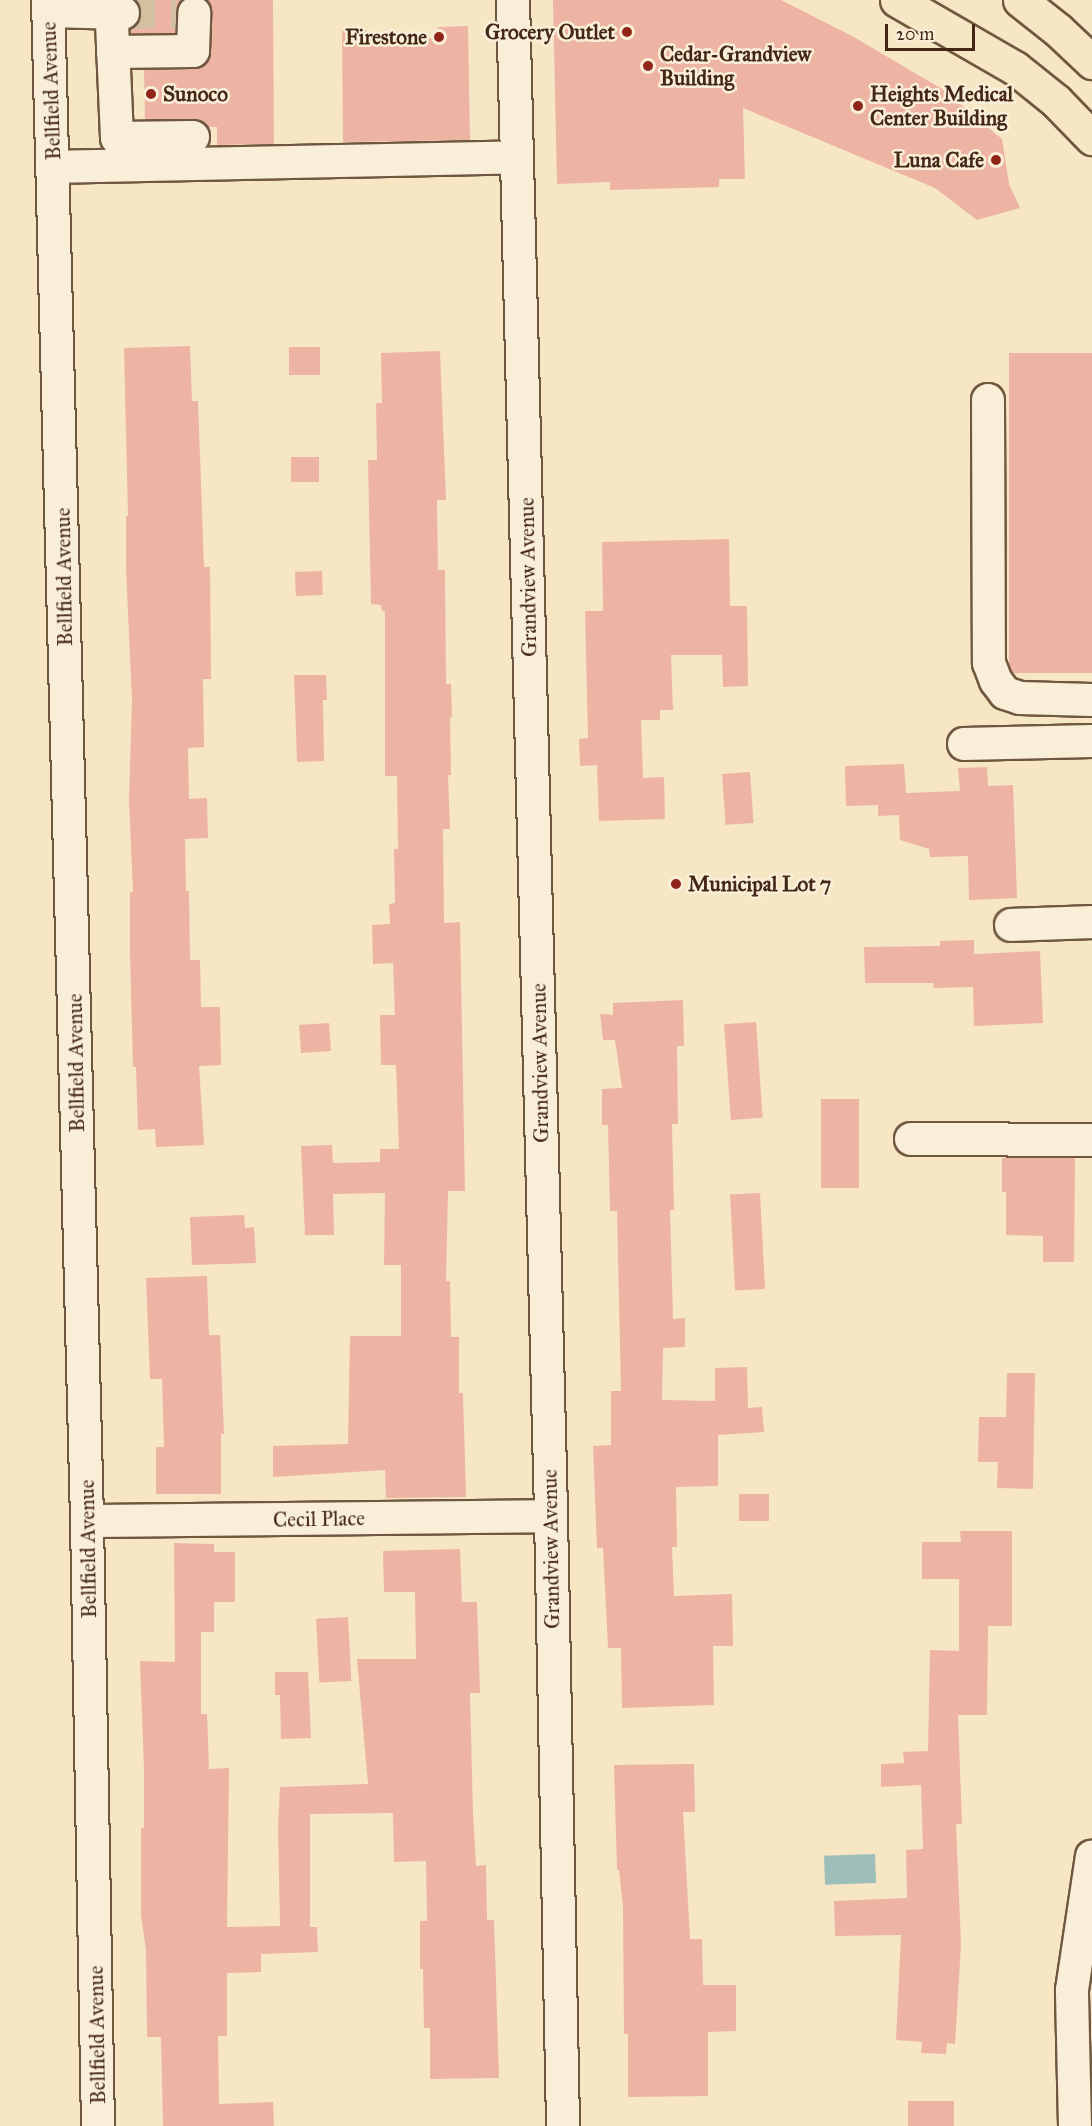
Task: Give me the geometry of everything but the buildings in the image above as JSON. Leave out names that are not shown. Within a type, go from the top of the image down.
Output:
[{"type":"main road","points":[[897,0],[1014,68],[1056,101],[1092,138]]},
{"type":"main road","points":[[1020,0],[1058,30],[1092,62]]},
{"type":"street","name":"Grandview Avenue","points":[[513,0],[551,1516],[563,2126]]},
{"type":"street","points":[[48,5],[115,9],[113,52],[117,138],[194,137]]},
{"type":"street","name":"Bellfield Avenue","points":[[48,5],[54,167],[87,1521],[98,2126]]},
{"type":"street","points":[[113,52],[193,51],[188,8]]},
{"type":"street","points":[[54,167],[517,157]]},
{"type":"street","points":[[988,400],[989,663],[996,681],[1005,693],[1020,698],[1092,700]]},
{"type":"street","points":[[964,744],[1092,741]]},
{"type":"street","points":[[1011,925],[1092,922]]},
{"type":"street","points":[[911,1139],[1092,1140]]},
{"type":"street","name":"Cecil Place","points":[[87,1521],[551,1516]]},
{"type":"street","points":[[1075,2126],[1072,1990],[1092,1856]]},
{"type":"water","points":[[875,1854],[876,1883],[825,1885],[824,1856]]},
{"type":"tunnel","points":[[123,13],[176,12]]},
{"type":"place","name":"Grocery Outlet","points":[[627,32]]},
{"type":"place","name":"Firestone","points":[[439,37]]},
{"type":"place","name":"Cedar-Grandview Building","points":[[648,66]]},
{"type":"place","name":"Sunoco","points":[[151,94]]},
{"type":"place","name":"Heights Medical Center Building","points":[[858,106]]},
{"type":"place","name":"Luna Cafe","points":[[996,160]]},
{"type":"place","name":"Municipal Lot 7","points":[[676,884]]}]
